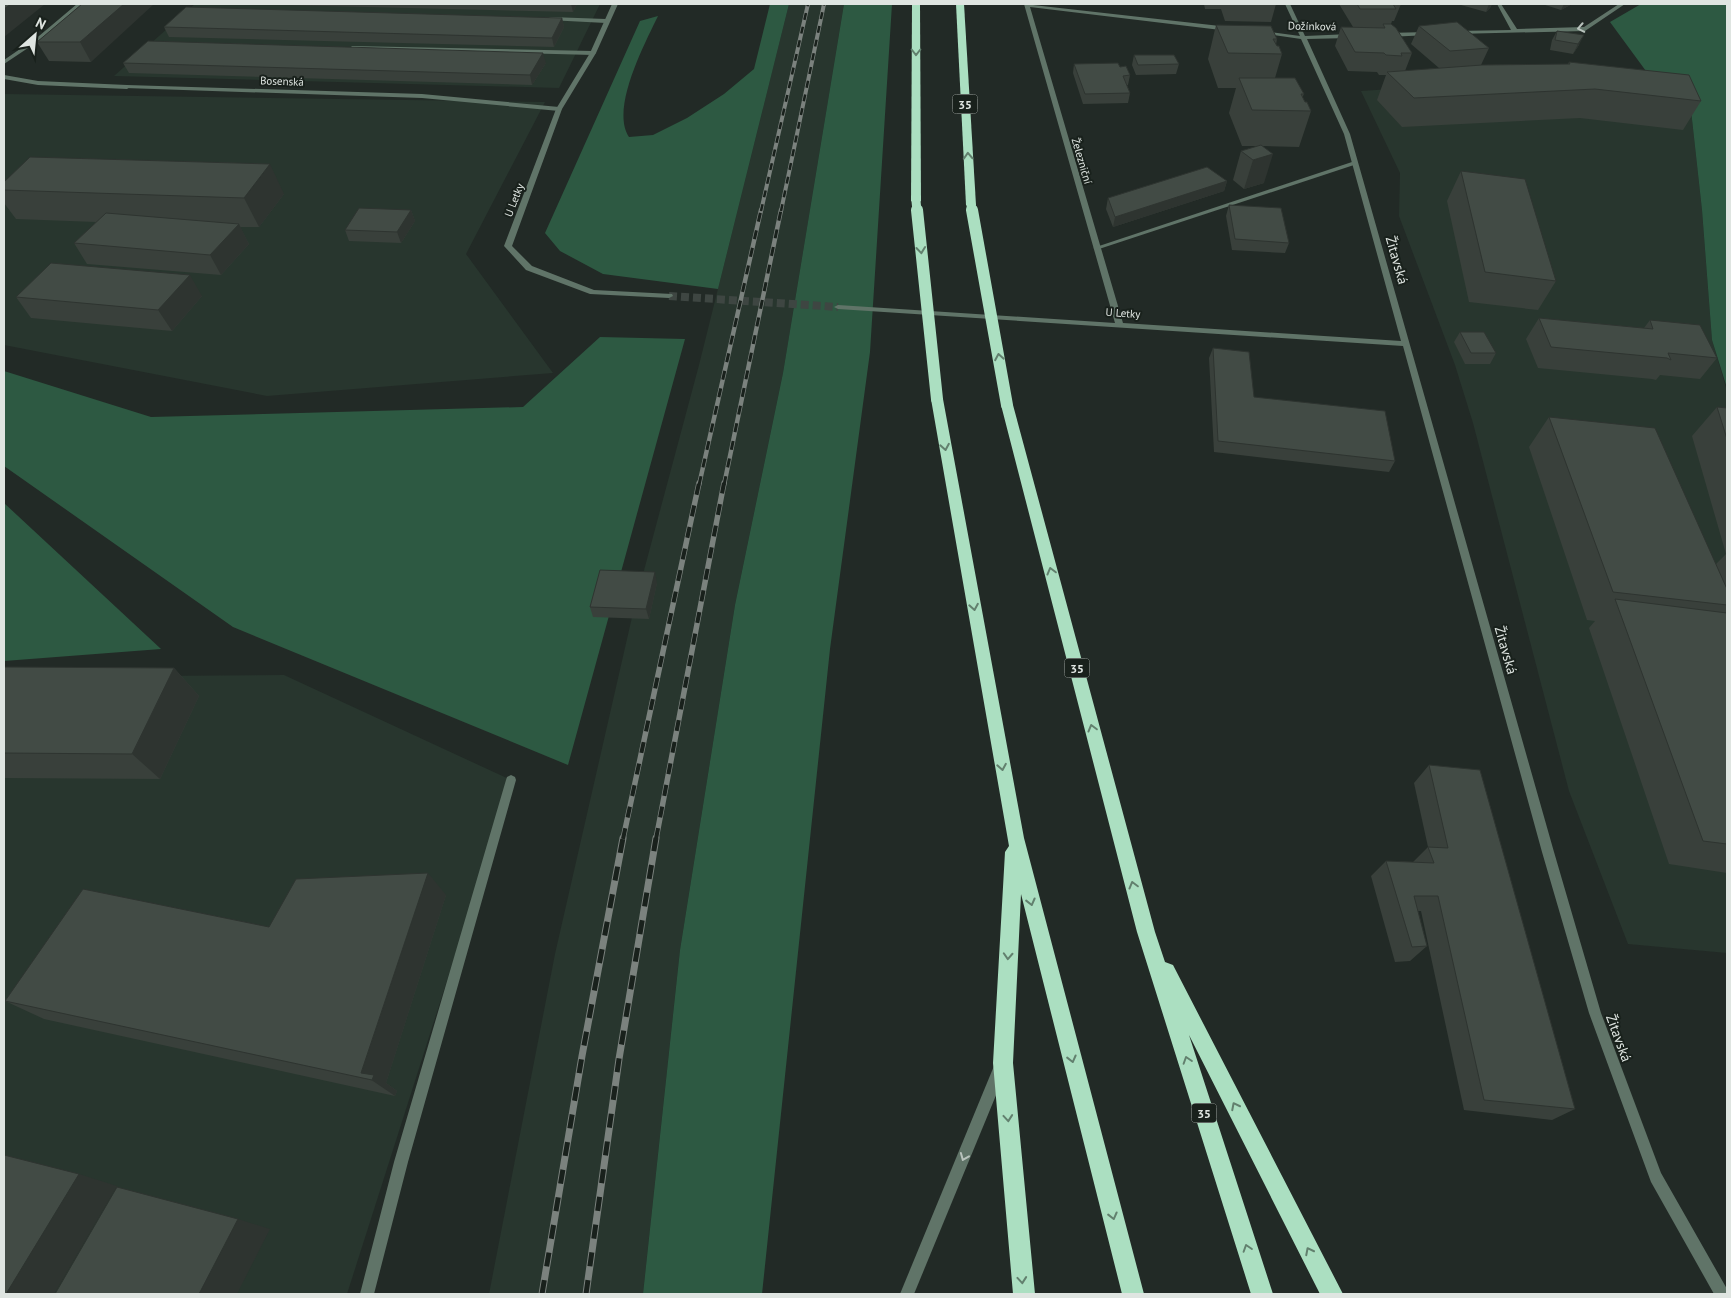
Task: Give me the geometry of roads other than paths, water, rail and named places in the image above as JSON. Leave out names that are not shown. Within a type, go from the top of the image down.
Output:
[{"type":"highway","points":[[916,4],[916,201],[937,399],[1014,838],[1133,1294]]},
{"type":"highway","name":"35","points":[[960,4],[971,205],[1008,405],[1146,932],[1262,1294]]},
{"type":"highway","points":[[1014,838],[1003,1063],[1024,1294]]},
{"type":"highway","points":[[1146,932],[1332,1294]]},
{"type":"street","points":[[4,62],[41,37],[80,4]]},
{"type":"street","name":"U Letky","points":[[615,4],[593,53],[559,109],[508,246],[529,268],[593,292],[670,296]]},
{"type":"street","points":[[1026,4],[1234,30]]},
{"type":"street","name":"Železniční","points":[[1026,4],[1119,324]]},
{"type":"street","name":"Žitavská","points":[[1288,4],[1347,134],[1595,1013],[1656,1177],[1722,1294]]},
{"type":"street","points":[[1499,4],[1515,31]]},
{"type":"street","points":[[1446,34],[1585,29],[1622,4]]},
{"type":"street","points":[[547,19],[606,21]]},
{"type":"street","name":"Dožínková","points":[[1254,32],[1303,38],[1358,36]]},
{"type":"street","points":[[1377,36],[1436,34]]},
{"type":"street","points":[[349,47],[593,53]]},
{"type":"street","name":"Bosenská","points":[[4,77],[38,83],[422,96],[559,109]]},
{"type":"street","points":[[1096,248],[1355,163]]},
{"type":"street","name":"U Letky","points":[[838,307],[1406,344]]},
{"type":"street","points":[[367,1294],[401,1162],[511,780]]},
{"type":"street","points":[[908,1294],[1003,1063]]},
{"type":"tunnel","points":[[669,296],[838,307]]},
{"type":"railway","points":[[761,211],[808,4]]},
{"type":"railway","points":[[781,211],[824,4]]},
{"type":"railway","points":[[699,485],[761,210]]},
{"type":"railway","points":[[724,485],[781,210]]},
{"type":"railway","points":[[623,839],[699,483]]},
{"type":"railway","points":[[656,839],[724,483]]},
{"type":"railway","points":[[542,1294],[582,1056],[623,838]]},
{"type":"railway","points":[[586,1294],[619,1059],[656,838]]}]
